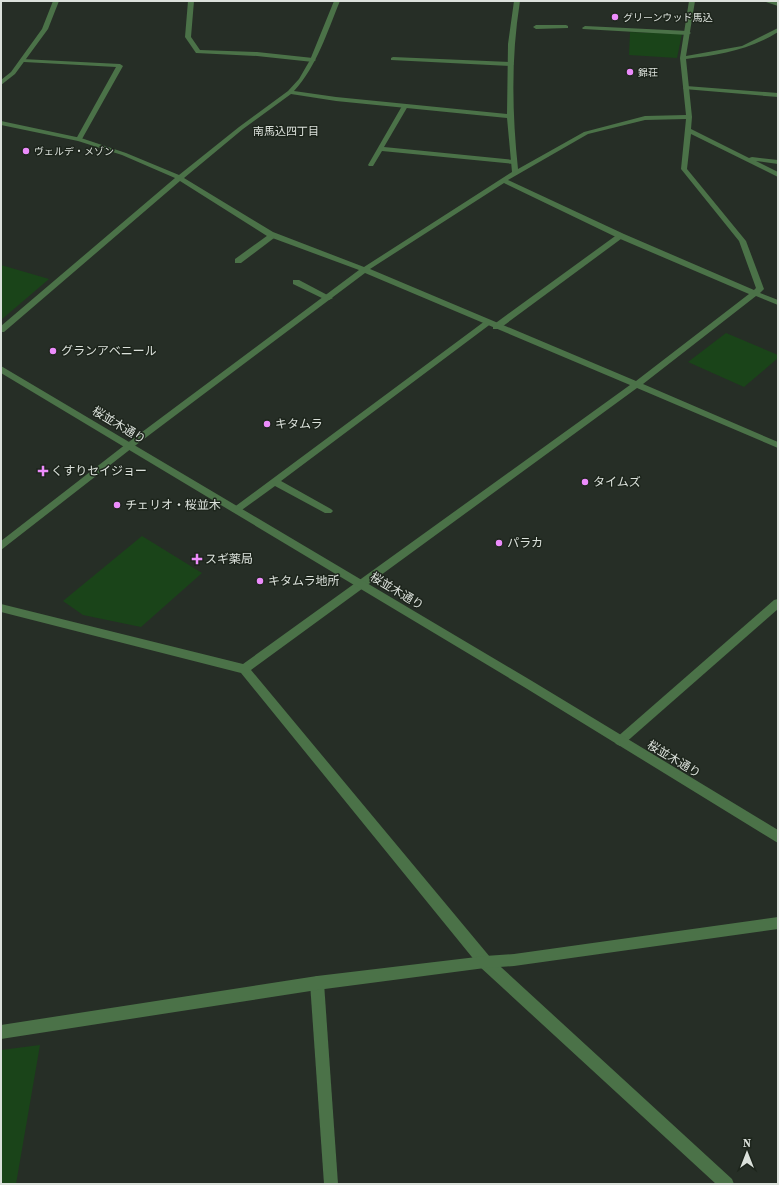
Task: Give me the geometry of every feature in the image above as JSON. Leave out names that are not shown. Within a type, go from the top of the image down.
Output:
[{"type":"street","points":[[1,83],[13,73],[24,60],[45,29],[56,1]]},
{"type":"street","points":[[191,1],[188,37],[198,52],[257,54],[313,60]]},
{"type":"street","points":[[1,330],[180,178],[241,128],[290,92],[301,80],[313,60],[337,1]]},
{"type":"street","points":[[515,173],[509,116],[512,26],[517,1]]},
{"type":"street","points":[[244,669],[635,386],[756,294],[760,289],[742,241],[684,169],[689,116],[683,58],[692,1]]},
{"type":"street","points":[[768,1],[778,4]]},
{"type":"street","points":[[536,27],[566,27]]},
{"type":"street","points":[[585,28],[688,33]]},
{"type":"street","points":[[683,58],[733,52],[769,36],[778,30]]},
{"type":"street","points":[[393,59],[511,64]]},
{"type":"street","points":[[24,60],[120,66],[104,97],[79,139]]},
{"type":"street","points":[[686,88],[778,95]]},
{"type":"street","points":[[290,92],[336,99],[509,116]]},
{"type":"street","points":[[371,165],[405,106]]},
{"type":"street","points":[[1,546],[129,446],[329,298],[364,270],[515,173],[586,133],[645,118],[689,116]]},
{"type":"street","points":[[1,123],[79,139],[124,154],[180,178],[274,235],[364,270],[488,324],[778,445]]},
{"type":"street","points":[[688,130],[778,175]]},
{"type":"street","points":[[380,149],[514,162]]},
{"type":"street","points":[[748,159],[778,162]]},
{"type":"street","points":[[504,181],[621,236],[778,303]]},
{"type":"street","points":[[238,261],[274,235]]},
{"type":"street","points":[[496,327],[621,236]]},
{"type":"street","points":[[296,282],[329,298]]},
{"type":"street","points":[[236,510],[488,324]]},
{"type":"street","name":"桜並木通り","points":[[1,369],[361,584],[778,837]]},
{"type":"street","points":[[275,482],[328,511]]},
{"type":"street","points":[[620,741],[778,604]]},
{"type":"street","points":[[1,608],[244,669],[485,962],[728,1184]]},
{"type":"street","points":[[1,1032],[317,983],[485,962],[514,960],[778,922]]},
{"type":"street","points":[[317,983],[331,1184]]},
{"type":"green space","points":[[630,32],[682,34],[677,58],[629,55]]},
{"type":"green space","points":[[1,265],[49,279],[1,320]]},
{"type":"green space","points":[[726,333],[778,355],[778,358],[744,387],[688,362]]},
{"type":"green space","points":[[142,536],[202,573],[141,627],[83,615],[63,601]]},
{"type":"green space","points":[[40,1045],[16,1184],[1,1184],[1,1050]]},
{"type":"place","name":"グリーンウッド馬込","points":[[615,17]]},
{"type":"place","name":"錦荘","points":[[630,72]]},
{"type":"place","name":"ヴェルデ・メゾン","points":[[26,151]]},
{"type":"place","name":"グランアベニール","points":[[53,351]]},
{"type":"place","name":"キタムラ","points":[[267,424]]},
{"type":"place","name":"くすりセイジョー","points":[[43,471]]},
{"type":"place","name":"タイムズ","points":[[585,482]]},
{"type":"place","name":"チェリオ・桜並木","points":[[117,505]]},
{"type":"place","name":"パラカ","points":[[499,543]]},
{"type":"place","name":"スギ薬局","points":[[197,559]]},
{"type":"place","name":"キタムラ地所","points":[[260,581]]},
{"type":"district","name":"南馬込四丁目","points":[[286,131]]}]
